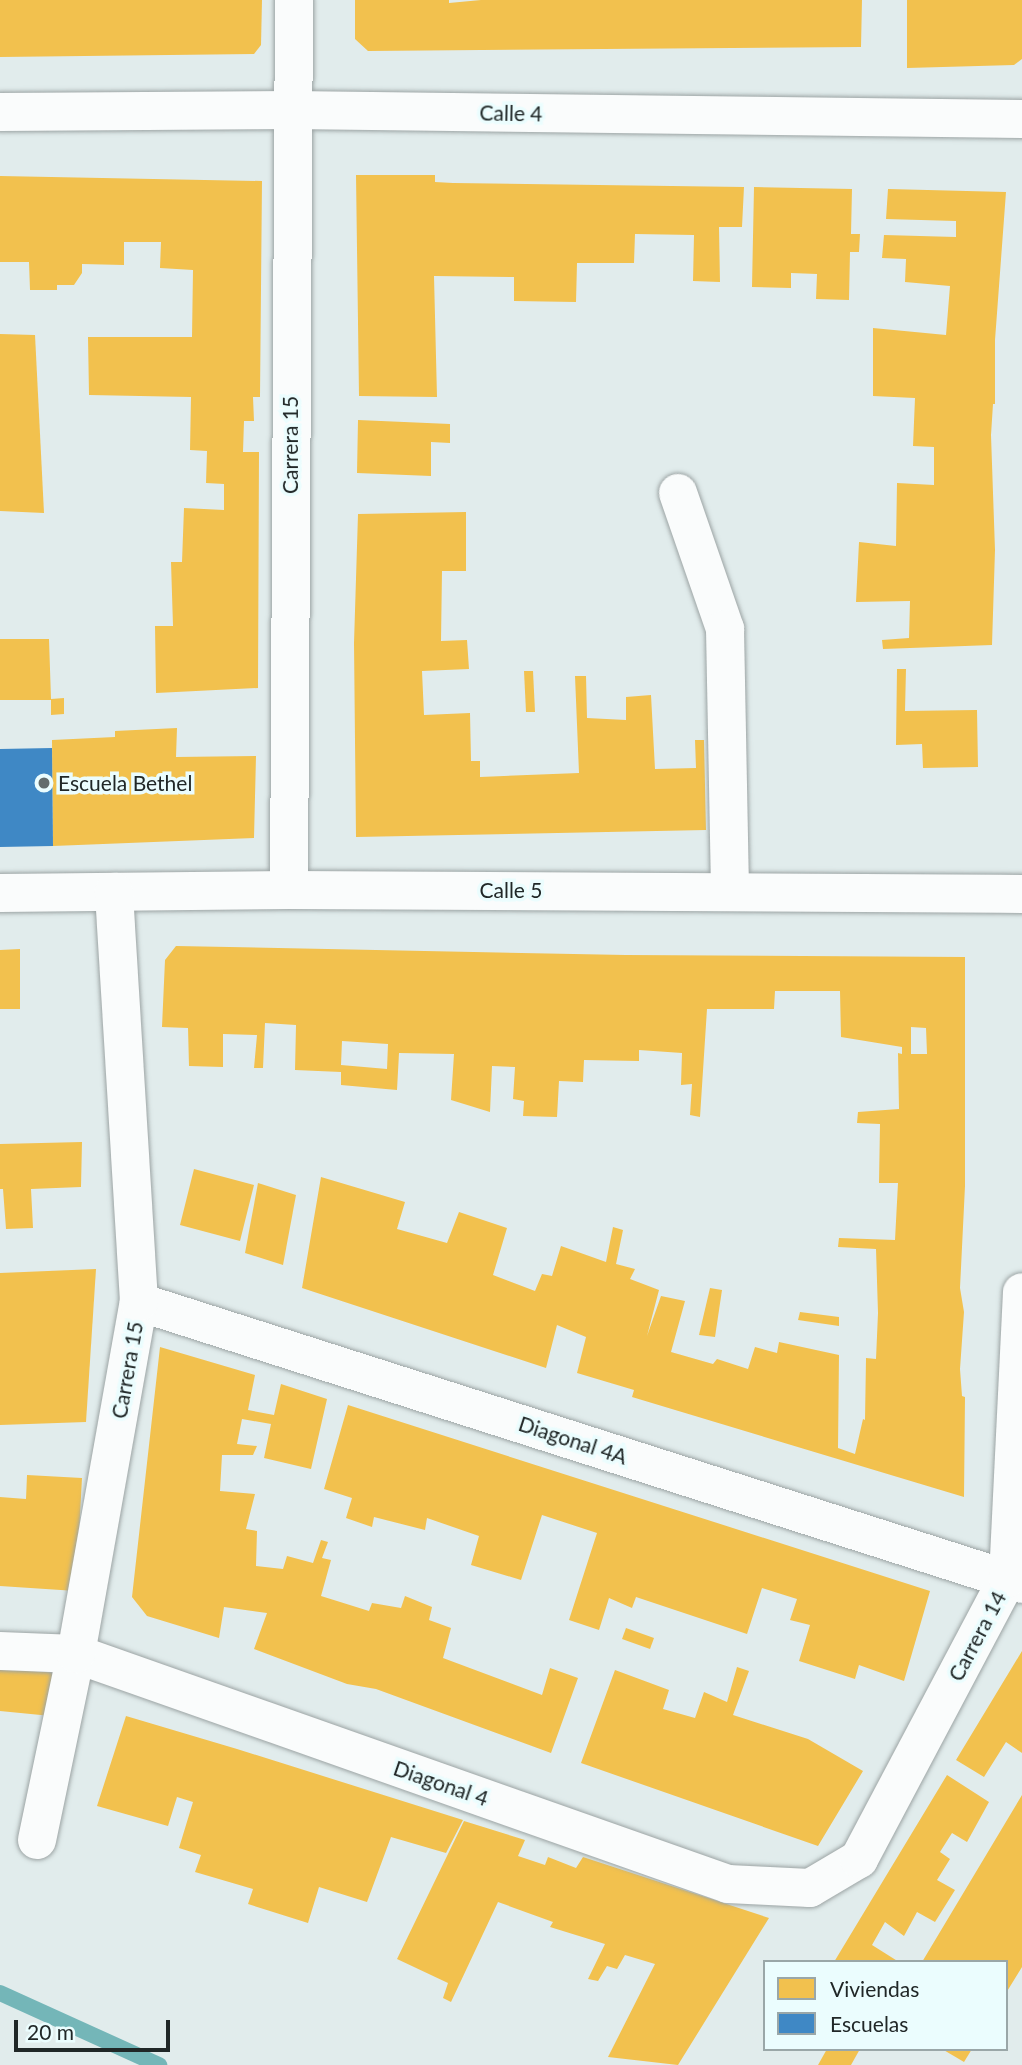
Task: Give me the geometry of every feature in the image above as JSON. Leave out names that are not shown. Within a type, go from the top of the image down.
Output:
[{"type":"street","name":"Carrera 15","points":[[289,890],[291,110],[294,0]]},
{"type":"street","name":"Calle 4","points":[[0,112],[291,110],[1022,119]]},
{"type":"street","points":[[678,493],[725,629],[730,891]]},
{"type":"street","name":"Calle 5","points":[[0,893],[289,890],[1022,894]]},
{"type":"street","name":"Carrera 15","points":[[37,1840],[76,1654],[139,1302],[114,892]]},
{"type":"street","name":"Carrera 14","points":[[810,1888],[859,1859],[1015,1581],[1022,1292]]},
{"type":"street","name":"Diagonal 4A","points":[[139,1302],[1015,1581]]},
{"type":"street","points":[[0,1651],[76,1654]]},
{"type":"street","name":"Diagonal 4","points":[[76,1654],[728,1884],[810,1888]]},
{"type":"building: Viviendas","points":[[0,0],[262,0],[261,45],[254,54],[0,57]]},
{"type":"building: Viviendas","points":[[355,0],[449,0],[449,3],[481,0],[862,0],[861,47],[368,51],[355,39]]},
{"type":"building: Viviendas","points":[[907,0],[1022,0],[1022,59],[1014,65],[907,68]]},
{"type":"building: Viviendas","points":[[356,175],[435,175],[435,182],[453,183],[744,187],[742,227],[719,227],[720,282],[693,281],[694,235],[635,234],[634,263],[577,263],[576,302],[514,301],[514,277],[434,276],[437,397],[359,396]]},
{"type":"building: Viviendas","points":[[0,176],[262,181],[260,397],[253,397],[254,421],[244,421],[243,452],[259,452],[258,688],[156,693],[155,626],[173,626],[171,562],[182,562],[184,508],[224,510],[224,484],[206,483],[207,451],[190,450],[191,397],[89,395],[88,337],[192,337],[193,270],[160,268],[161,242],[124,242],[124,265],[82,264],[82,273],[74,285],[57,285],[57,290],[30,290],[29,262],[0,262]]},
{"type":"building: Viviendas","points":[[754,187],[852,189],[851,234],[860,234],[859,252],[850,252],[849,300],[816,299],[817,274],[791,273],[791,288],[752,287]]},
{"type":"building: Viviendas","points":[[888,189],[1006,192],[991,435],[995,550],[992,645],[883,649],[882,640],[909,638],[910,601],[856,602],[859,542],[896,546],[897,483],[934,485],[934,447],[913,446],[915,398],[873,396],[873,328],[946,335],[950,286],[905,282],[906,259],[882,258],[884,235],[956,237],[956,221],[886,219]]},
{"type":"building: Viviendas","points":[[0,334],[35,335],[44,513],[0,511]]},
{"type":"building: Viviendas","points":[[358,420],[450,424],[450,443],[431,442],[431,476],[357,473]]},
{"type":"building: Viviendas","points":[[466,512],[466,571],[442,571],[441,641],[467,640],[469,669],[422,671],[424,715],[470,713],[471,761],[480,761],[480,777],[579,773],[575,676],[586,676],[587,718],[626,720],[626,697],[651,695],[655,769],[696,768],[695,740],[704,740],[706,830],[356,837],[354,643],[358,514]]},
{"type":"building: Viviendas","points":[[0,639],[49,639],[51,699],[64,698],[64,714],[51,715],[51,700],[0,700]]},
{"type":"building: Viviendas","points":[[897,669],[906,669],[905,711],[977,710],[978,767],[923,768],[922,744],[896,745]]},
{"type":"building: Viviendas","points":[[524,671],[533,671],[535,712],[526,712]]},
{"type":"building: Viviendas","points":[[177,728],[176,757],[256,756],[254,838],[53,846],[52,740],[115,737],[115,731]]},
{"type":"building: Viviendas","points":[[176,946],[626,955],[965,957],[965,1186],[960,1288],[964,1312],[960,1369],[962,1396],[965,1397],[964,1497],[632,1397],[634,1390],[577,1373],[586,1337],[557,1325],[546,1368],[302,1288],[321,1177],[405,1202],[397,1229],[447,1243],[459,1212],[507,1228],[493,1275],[535,1291],[542,1274],[552,1276],[561,1246],[606,1262],[613,1227],[623,1230],[616,1264],[635,1269],[630,1279],[659,1290],[647,1336],[661,1296],[685,1301],[671,1352],[713,1364],[717,1359],[748,1369],[755,1347],[777,1353],[779,1342],[839,1355],[838,1448],[855,1454],[863,1419],[865,1420],[866,1358],[876,1359],[876,1249],[838,1247],[839,1238],[895,1240],[898,1183],[879,1183],[880,1124],[857,1123],[858,1112],[899,1109],[898,1053],[902,1054],[902,1047],[841,1037],[840,991],[775,991],[774,1009],[707,1009],[700,1117],[690,1115],[692,1084],[681,1085],[682,1053],[639,1050],[639,1061],[584,1060],[583,1082],[559,1081],[557,1117],[523,1116],[524,1101],[513,1099],[515,1067],[492,1066],[490,1112],[451,1100],[454,1054],[399,1053],[397,1090],[341,1085],[341,1072],[295,1070],[296,1025],[265,1023],[263,1068],[254,1068],[257,1035],[223,1034],[223,1067],[189,1066],[188,1028],[162,1027],[165,960]],"holes":[[[911,1027],[926,1028],[927,1054],[911,1054]],[[342,1041],[388,1044],[387,1069],[341,1065]]]},
{"type":"building: Viviendas","points":[[20,949],[20,1009],[0,1009],[0,950]]},
{"type":"building: Viviendas","points":[[82,1142],[81,1187],[31,1189],[33,1228],[6,1229],[3,1189],[0,1189],[0,1144]]},
{"type":"building: Viviendas","points":[[194,1169],[254,1185],[240,1241],[180,1225]]},
{"type":"building: Viviendas","points":[[258,1183],[296,1195],[283,1265],[245,1253]]},
{"type":"building: Viviendas","points":[[96,1269],[86,1422],[0,1425],[0,1273]]},
{"type":"building: Viviendas","points":[[710,1288],[722,1290],[715,1337],[699,1335]]},
{"type":"building: Viviendas","points":[[800,1312],[839,1317],[839,1326],[798,1320]]},
{"type":"building: Viviendas","points":[[160,1347],[255,1375],[248,1410],[274,1415],[281,1384],[327,1399],[311,1469],[264,1458],[271,1424],[242,1419],[237,1444],[257,1446],[253,1455],[222,1455],[220,1491],[255,1494],[246,1529],[257,1531],[256,1566],[283,1569],[287,1556],[313,1563],[321,1540],[328,1542],[322,1558],[331,1560],[321,1596],[369,1611],[372,1603],[401,1608],[405,1596],[432,1607],[429,1620],[451,1628],[443,1658],[542,1695],[550,1668],[578,1678],[551,1753],[376,1689],[347,1684],[254,1649],[267,1613],[224,1607],[219,1638],[147,1616],[132,1597]]},
{"type":"building: Viviendas","points":[[348,1405],[930,1591],[904,1681],[859,1665],[855,1679],[799,1661],[810,1625],[790,1620],[797,1599],[762,1588],[747,1634],[636,1597],[632,1608],[609,1598],[599,1630],[569,1620],[597,1533],[542,1515],[521,1580],[471,1565],[479,1536],[427,1518],[425,1530],[374,1517],[372,1527],[346,1518],[352,1498],[324,1489]]},
{"type":"building: Viviendas","points":[[27,1475],[82,1478],[76,1591],[0,1586],[0,1497],[26,1499]]},
{"type":"building: Viviendas","points":[[626,1628],[654,1638],[650,1649],[622,1639]]},
{"type":"building: Viviendas","points":[[1022,1651],[1022,1753],[1006,1742],[984,1777],[956,1760]]},
{"type":"building: Viviendas","points":[[737,1667],[749,1671],[733,1715],[808,1739],[863,1771],[818,1846],[581,1763],[615,1670],[669,1690],[663,1709],[695,1718],[704,1692],[727,1702]]},
{"type":"building: Viviendas","points":[[0,1668],[57,1673],[51,1716],[0,1711]]},
{"type":"building: Viviendas","points":[[126,1716],[463,1820],[446,1853],[391,1837],[367,1902],[319,1887],[308,1923],[248,1904],[253,1889],[195,1872],[201,1855],[179,1848],[193,1802],[177,1797],[168,1826],[97,1806]]},
{"type":"building: Viviendas","points":[[947,1775],[989,1802],[967,1842],[952,1833],[940,1852],[950,1859],[937,1880],[955,1890],[935,1922],[917,1912],[904,1936],[885,1922],[872,1945],[896,1960],[835,1960]]},
{"type":"building: Viviendas","points":[[1022,1795],[1022,1967],[1008,1990],[1008,1960],[923,1960]]},
{"type":"building: Viviendas","points":[[464,1821],[525,1840],[518,1856],[545,1865],[548,1857],[576,1868],[583,1857],[769,1918],[678,2065],[608,2057],[655,1964],[625,1955],[617,1969],[607,1966],[598,1981],[588,1979],[605,1944],[550,1927],[553,1922],[498,1902],[451,2002],[443,1998],[448,1983],[397,1959]]},
{"type":"building: Viviendas","points":[[826,2051],[859,2051],[851,2065],[818,2065]]},
{"type":"building: Viviendas","points":[[945,2051],[971,2051],[964,2062]]},
{"type":"building: Escuelas","points":[[52,748],[53,846],[0,847],[0,749]]},
{"type":"waterway","points":[[0,1993],[159,2065]]},
{"type":"place","name":"Escuela Bethel","points":[[44,783]]}]
